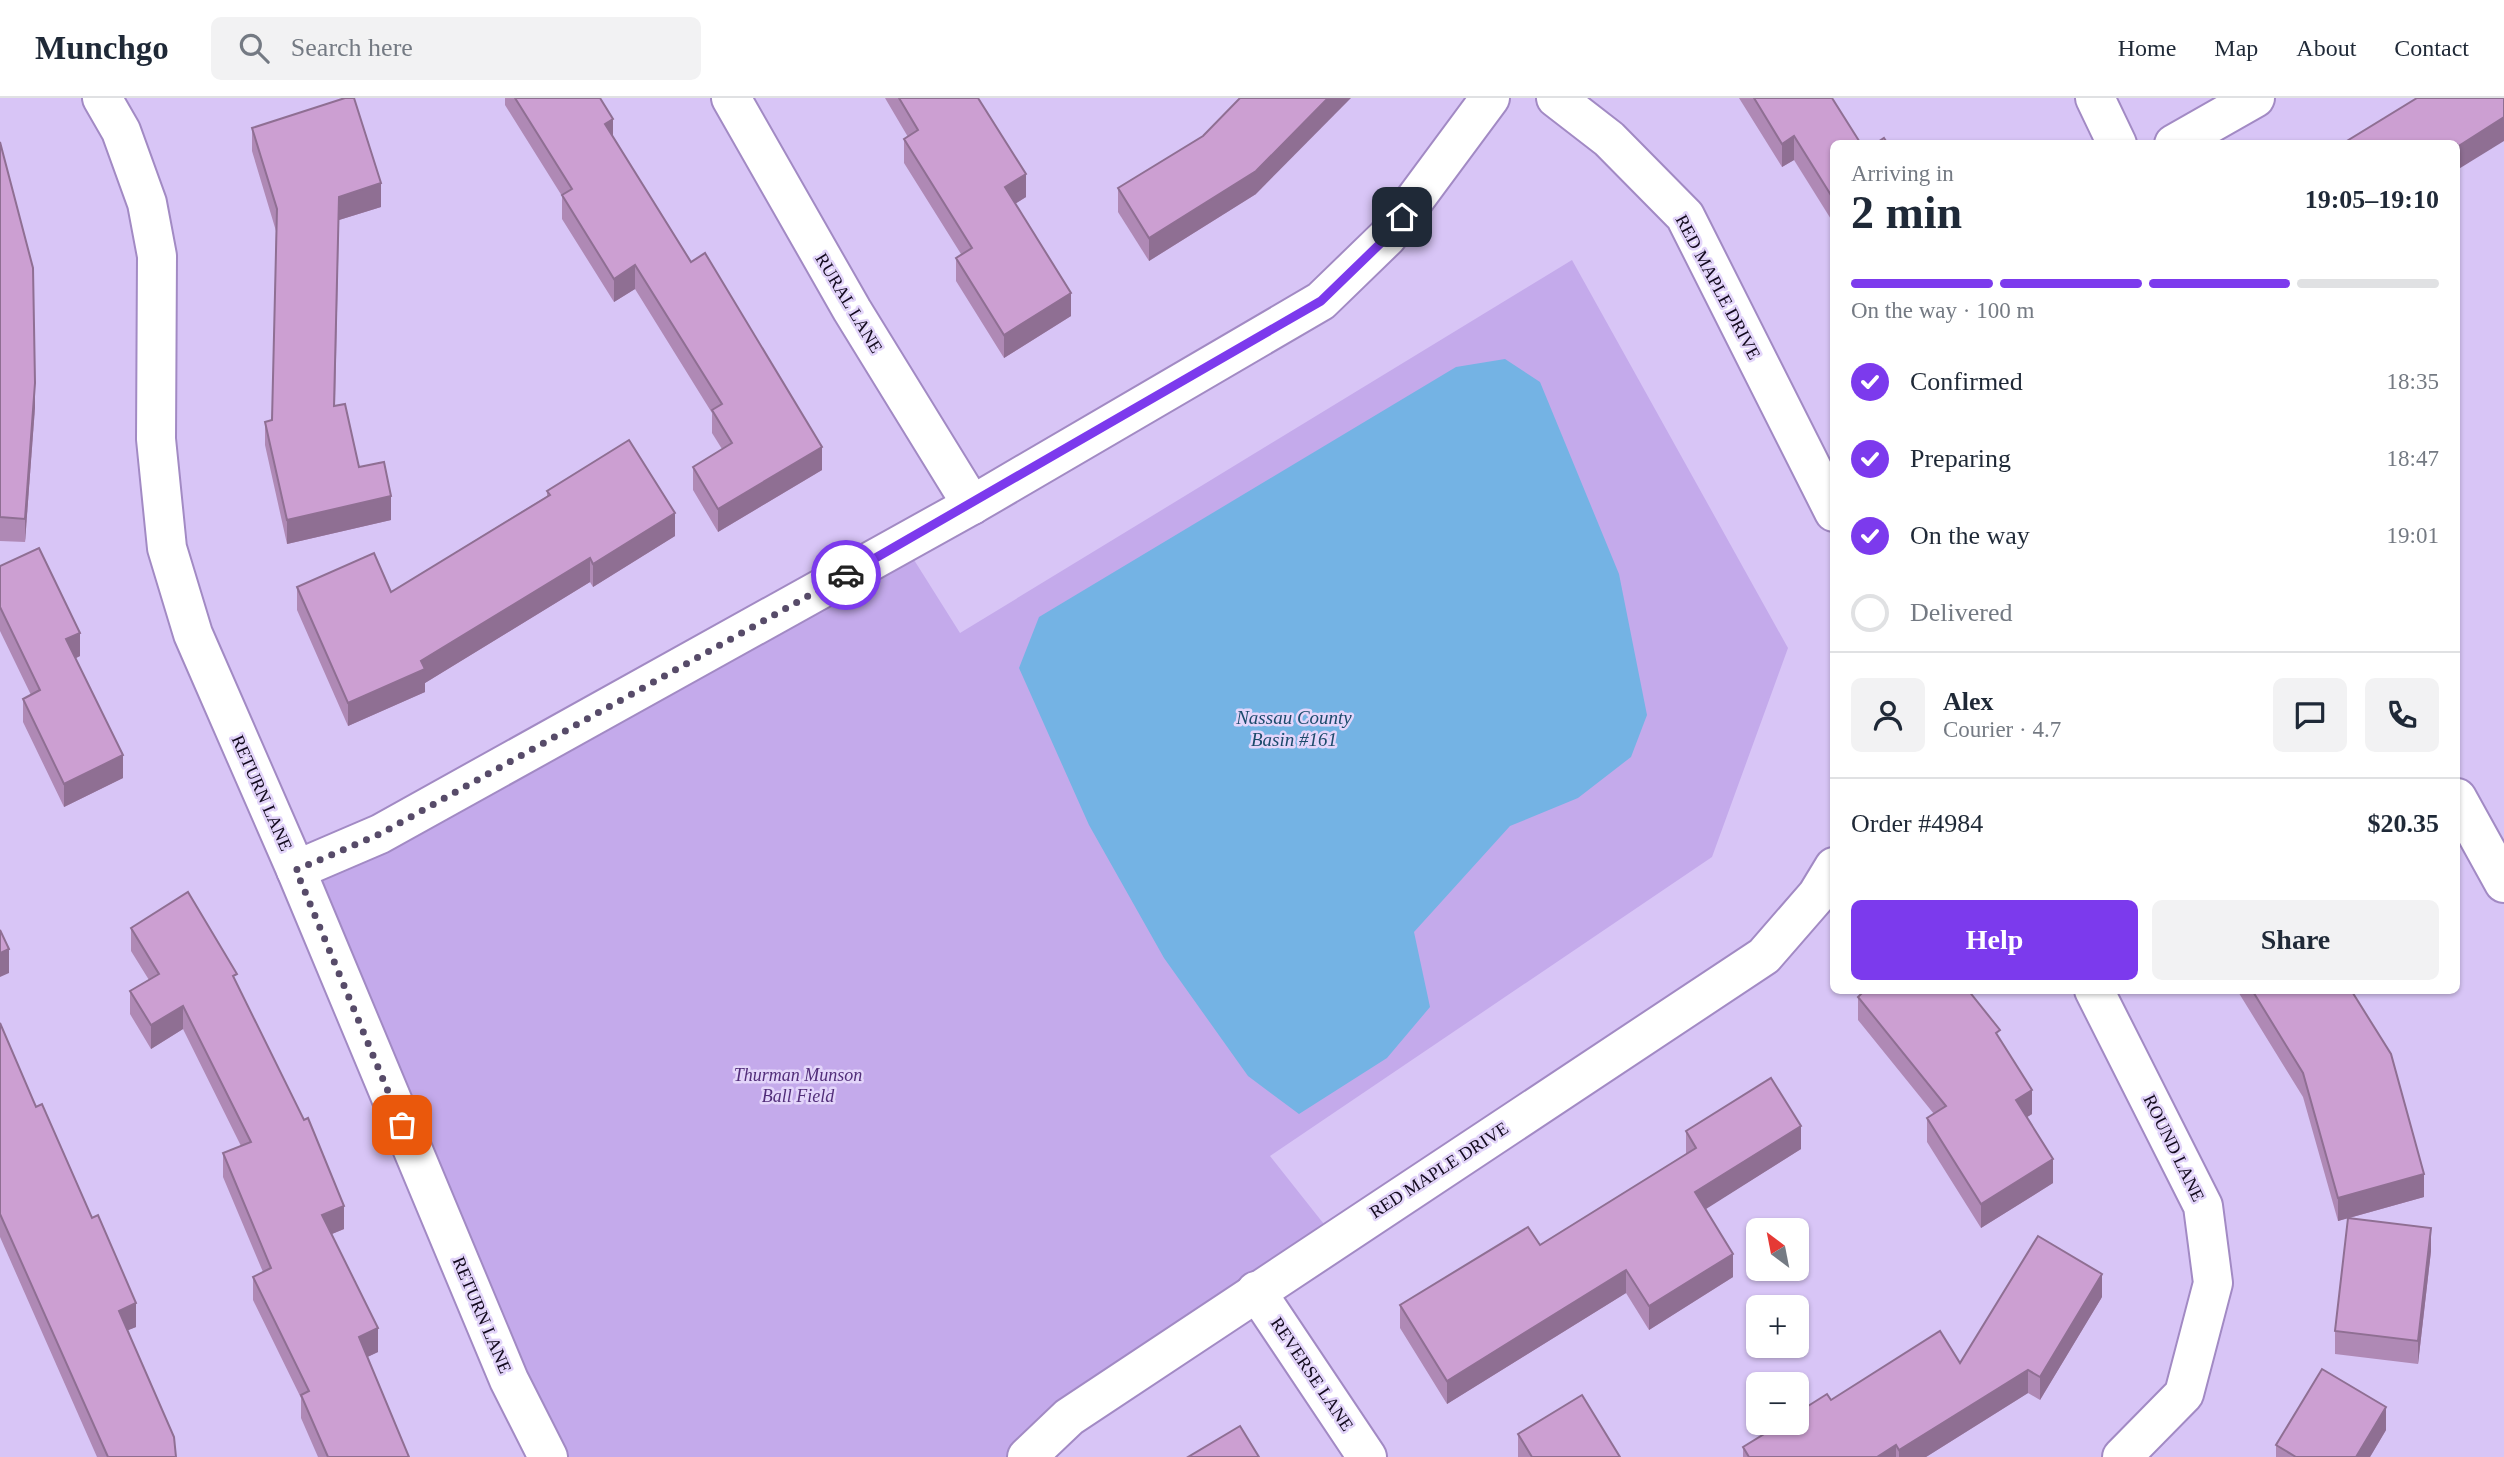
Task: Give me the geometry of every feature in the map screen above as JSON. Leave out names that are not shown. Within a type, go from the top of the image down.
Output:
[{"type":"street","name":"RETURN LANE","points":[[102,98],[121,131],[138,179],[157,256],[156,439],[167,548],[193,634],[296,870],[509,1380],[548,1457]]},
{"type":"street","name":"RURAL LANE","points":[[731,98],[852,310],[972,505]]},
{"type":"street","points":[[296,870],[380,834],[972,505],[1321,301],[1387,237],[1490,98]]},
{"type":"street","name":"RED MAPLE DRIVE","points":[[1556,98],[1609,139],[1685,216],[1830,504]]},
{"type":"street","points":[[2095,98],[2115,140]]},
{"type":"street","points":[[2181,140],[2255,98]]},
{"type":"street","points":[[2460,803],[2504,883]]},
{"type":"street","name":"RED MAPLE DRIVE","points":[[1027,1457],[1069,1417],[1764,956],[1817,895],[1830,874]]},
{"type":"street","name":"ROUND LANE","points":[[2096,994],[2203,1206],[2213,1283],[2184,1394],[2122,1457]]},
{"type":"street","name":"REVERSE LANE","points":[[1256,1291],[1367,1457]]},
{"type":"green space","name":"Thurman Munson Ball Field","points":[[1572,260],[1788,648],[1712,857],[1270,1156],[1331,1233],[1015,1457],[560,1457],[306,874],[904,544],[960,633]]},
{"type":"water","name":"Nassau County Basin #161","points":[[1505,359],[1540,382],[1619,574],[1647,715],[1631,757],[1578,798],[1510,826],[1414,932],[1430,1007],[1387,1058],[1299,1114],[1248,1076],[1164,958],[1089,825],[1019,668],[1039,617],[1456,367]]},
{"type":"building","points":[[345,98],[354,98],[381,183],[339,197],[334,406],[345,404],[359,467],[384,462],[391,496],[287,520],[265,422],[272,420],[277,209],[252,128]]},
{"type":"building","points":[[515,98],[600,98],[613,119],[605,124],[691,262],[705,253],[822,447],[718,509],[693,467],[732,443],[712,410],[722,404],[635,265],[614,279],[562,195],[572,189]]},
{"type":"building","points":[[899,98],[978,98],[1026,174],[1005,187],[1071,293],[1004,335],[956,258],[972,248],[904,139],[918,130]]},
{"type":"building","points":[[1240,98],[1328,98],[1256,171],[1149,238],[1118,188],[1203,136]]},
{"type":"building","points":[[1754,98],[1832,98],[1858,140],[1830,140],[1830,194],[1794,136],[1782,144]]},
{"type":"building","points":[[2417,98],[2504,98],[2504,117],[2460,145],[2460,140],[2349,140]]},
{"type":"building","points":[[0,142],[33,268],[35,383],[25,519],[0,517]]},
{"type":"building","points":[[629,440],[675,513],[593,564],[590,558],[421,661],[425,669],[348,703],[297,587],[374,553],[391,592],[550,495],[547,491]]},
{"type":"building","points":[[39,548],[80,633],[66,639],[123,755],[64,784],[23,699],[40,690],[0,607],[0,566]]},
{"type":"building","points":[[188,892],[237,974],[233,976],[304,1120],[308,1118],[344,1206],[322,1215],[378,1328],[359,1337],[409,1457],[328,1457],[301,1395],[309,1391],[253,1277],[271,1268],[223,1153],[251,1142],[183,1006],[151,1025],[130,991],[159,974],[131,928]]},
{"type":"building","points":[[0,930],[9,949],[0,953]]},
{"type":"building","points":[[1861,994],[1971,994],[2000,1030],[1996,1033],[2032,1090],[2016,1100],[2053,1159],[1981,1204],[1927,1118],[1946,1106],[1858,997]]},
{"type":"building","points":[[2254,994],[2354,994],[2391,1054],[2424,1174],[2338,1198],[2303,1073]]},
{"type":"building","points":[[0,1023],[36,1107],[42,1104],[92,1218],[98,1215],[136,1303],[119,1311],[174,1437],[176,1457],[108,1457],[0,1214]]},
{"type":"building","points":[[1771,1078],[1801,1126],[1695,1192],[1733,1254],[1649,1306],[1626,1270],[1447,1381],[1400,1305],[1528,1227],[1540,1245],[1696,1148],[1686,1131]]},
{"type":"building","points":[[2348,1218],[2431,1228],[2418,1341],[2335,1331]]},
{"type":"building","points":[[2038,1236],[2102,1274],[2040,1377],[2028,1370],[1899,1450],[1896,1445],[1877,1457],[1749,1457],[1743,1447],[1762,1435],[1809,1435],[1809,1405],[1827,1394],[1831,1400],[1940,1331],[1960,1363]]},
{"type":"building","points":[[2322,1369],[2386,1407],[2356,1457],[2296,1457],[2276,1445]]},
{"type":"building","points":[[1582,1395],[1620,1457],[1532,1457],[1518,1434]]},
{"type":"building","points":[[1240,1426],[1259,1457],[1188,1457]]},
{"type":"way so far","points":[[402,1125],[296,870],[380,834],[846,575]]},
{"type":"route","points":[[846,575],[972,505],[1321,301],[1387,237],[1402,217]]}]
